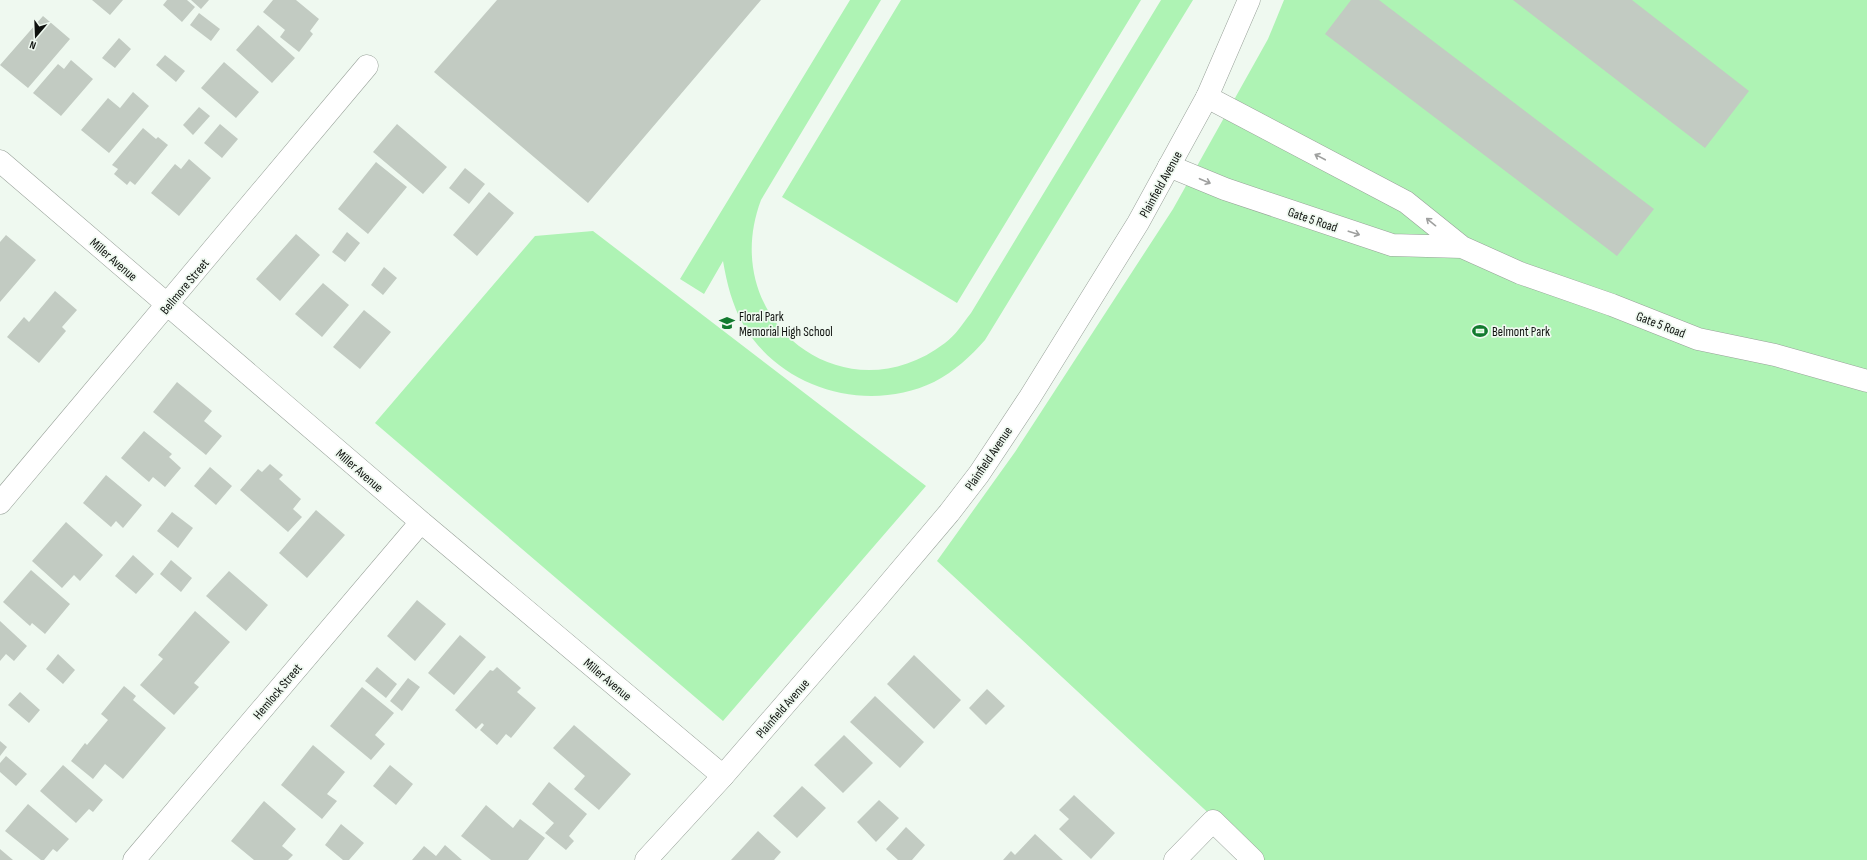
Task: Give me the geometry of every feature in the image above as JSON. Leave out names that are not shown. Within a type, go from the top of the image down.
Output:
[{"type":"street","name":"Plainfield Avenue","points":[[646,860],[723,776],[914,555],[979,474],[1138,223],[1207,97],[1249,0]]},
{"type":"street","name":"Bellmore Street","points":[[0,504],[367,66]]},
{"type":"street","name":"Gate 5 Road","points":[[1207,97],[1406,202],[1462,247],[1520,273],[1612,305],[1698,339],[1775,355],[1867,382]]},
{"type":"street","name":"Miller Avenue","points":[[0,161],[421,522],[723,776]]},
{"type":"street","name":"Gate 5 Road","points":[[1169,166],[1225,189],[1392,245],[1462,247]]},
{"type":"street","name":"Hemlock Street","points":[[134,860],[421,522]]},
{"type":"street","points":[[1175,860],[1213,821],[1253,860]]},
{"type":"green space","points":[[850,0],[881,0],[761,200],[752,244],[757,284],[773,318],[798,345],[831,363],[867,370],[906,364],[945,343],[956,333],[971,313],[1161,0],[1193,0],[985,340],[962,363],[934,382],[908,391],[881,396],[854,395],[827,389],[802,379],[779,365],[759,346],[743,324],[730,294],[723,261],[704,294],[680,279]]},
{"type":"green space","points":[[901,0],[1141,0],[957,303],[782,197]]},
{"type":"green space","name":"Belmont Park","points":[[1284,0],[1867,0],[1867,860],[1259,860],[937,561],[1015,452],[1173,209],[1268,39]]},
{"type":"green space","points":[[593,231],[926,486],[723,721],[375,423],[535,236]]},
{"type":"building","points":[[92,0],[123,0],[110,15]]},
{"type":"building","points":[[167,0],[187,0],[195,7],[182,22],[163,5]]},
{"type":"building","points":[[191,0],[209,0],[201,9]]},
{"type":"building","points":[[273,0],[296,0],[319,19],[310,31],[313,34],[299,52],[280,37],[285,30],[263,12]]},
{"type":"building","points":[[497,0],[761,0],[588,203],[434,72]]},
{"type":"building","points":[[1351,0],[1379,0],[1654,209],[1617,256],[1325,34]]},
{"type":"building","points":[[1513,0],[1632,0],[1749,91],[1705,148]]},
{"type":"building","points":[[199,13],[220,29],[211,41],[190,25]]},
{"type":"building","points":[[43,16],[70,39],[28,88],[0,65]]},
{"type":"building","points":[[258,25],[295,58],[272,83],[236,50]]},
{"type":"building","points":[[119,38],[131,49],[115,68],[102,58]]},
{"type":"building","points":[[165,55],[185,71],[176,82],[156,65]]},
{"type":"building","points":[[71,60],[93,79],[61,116],[33,93],[58,64],[64,69]]},
{"type":"building","points":[[224,62],[259,92],[236,118],[201,88]]},
{"type":"building","points":[[133,92],[149,106],[109,153],[81,130],[108,98],[120,108]]},
{"type":"building","points":[[199,107],[210,116],[193,135],[183,125]]},
{"type":"building","points":[[220,124],[238,139],[222,158],[204,143]]},
{"type":"building","points":[[397,124],[447,167],[423,194],[373,152]]},
{"type":"building","points":[[143,128],[156,139],[158,137],[168,145],[135,185],[130,181],[127,185],[114,174],[118,169],[112,165]]},
{"type":"building","points":[[189,159],[211,178],[179,216],[151,193],[175,164],[181,169]]},
{"type":"building","points":[[376,162],[407,187],[368,234],[338,209]]},
{"type":"building","points":[[465,168],[485,184],[469,204],[449,188]]},
{"type":"building","points":[[489,192],[514,213],[477,256],[453,235]]},
{"type":"building","points":[[347,232],[360,243],[345,262],[332,252]]},
{"type":"building","points":[[296,234],[320,255],[280,301],[256,279]]},
{"type":"building","points":[[6,235],[36,260],[0,302],[0,242]]},
{"type":"building","points":[[384,267],[397,278],[383,295],[371,285]]},
{"type":"building","points":[[323,283],[349,305],[322,337],[295,314]]},
{"type":"building","points":[[55,291],[77,310],[62,327],[66,331],[39,363],[7,337],[24,317],[29,322]]},
{"type":"building","points":[[364,310],[391,332],[360,369],[333,347]]},
{"type":"building","points":[[177,382],[212,411],[204,421],[222,436],[206,455],[153,412]]},
{"type":"building","points":[[144,431],[172,454],[169,457],[181,468],[165,487],[153,477],[149,482],[121,458]]},
{"type":"building","points":[[270,464],[283,475],[279,479],[301,499],[293,509],[302,517],[288,532],[240,490],[258,469],[262,472]]},
{"type":"building","points":[[210,467],[232,486],[216,505],[194,486]]},
{"type":"building","points":[[106,475],[142,505],[123,528],[116,521],[111,527],[83,503]]},
{"type":"building","points":[[316,510],[345,535],[307,578],[279,553]]},
{"type":"building","points":[[172,512],[193,528],[178,548],[157,531]]},
{"type":"building","points":[[66,522],[103,555],[80,581],[74,575],[62,588],[32,561]]},
{"type":"building","points":[[133,555],[154,574],[136,594],[115,576]]},
{"type":"building","points":[[171,560],[192,578],[181,592],[160,574]]},
{"type":"building","points":[[31,570],[70,604],[45,634],[32,623],[30,626],[3,602]]},
{"type":"building","points":[[229,571],[268,605],[246,631],[206,596]]},
{"type":"building","points":[[417,600],[446,624],[415,661],[387,636]]},
{"type":"building","points":[[195,611],[230,642],[194,683],[199,687],[174,715],[140,685],[163,659],[158,655]]},
{"type":"building","points":[[0,621],[27,646],[14,661],[6,654],[0,661]]},
{"type":"building","points":[[460,635],[486,657],[454,695],[428,673]]},
{"type":"building","points":[[58,654],[75,670],[63,684],[46,669]]},
{"type":"building","points":[[914,655],[961,700],[934,729],[887,684]]},
{"type":"building","points":[[377,667],[397,684],[386,698],[365,681]]},
{"type":"building","points":[[497,667],[521,688],[517,692],[536,708],[511,738],[506,734],[497,745],[480,730],[484,725],[482,723],[476,729],[455,710],[490,670],[493,671]]},
{"type":"building","points":[[408,678],[420,687],[402,711],[390,701]]},
{"type":"building","points":[[124,686],[136,696],[133,700],[166,728],[123,779],[105,764],[93,779],[71,761],[85,743],[87,745],[108,720],[101,714]]},
{"type":"building","points":[[362,687],[394,713],[375,735],[385,744],[371,760],[330,726]]},
{"type":"building","points":[[987,689],[1005,706],[986,725],[969,708]]},
{"type":"building","points":[[20,692],[40,710],[29,723],[8,705]]},
{"type":"building","points":[[875,696],[924,742],[900,768],[850,722]]},
{"type":"building","points":[[574,725],[631,774],[599,810],[574,789],[585,776],[553,748]]},
{"type":"building","points":[[844,735],[873,763],[843,793],[814,765]]},
{"type":"building","points":[[0,741],[7,747],[0,756]]},
{"type":"building","points":[[313,745],[345,772],[327,794],[337,801],[322,819],[281,785]]},
{"type":"building","points":[[6,756],[27,774],[16,786],[0,772],[0,763]]},
{"type":"building","points":[[63,765],[103,800],[93,812],[89,809],[76,823],[40,791]]},
{"type":"building","points":[[390,765],[413,784],[396,805],[373,786]]},
{"type":"building","points":[[549,782],[587,814],[569,836],[574,841],[566,850],[545,833],[554,823],[532,804]]},
{"type":"building","points":[[802,786],[826,808],[797,838],[773,816]]},
{"type":"building","points":[[1074,795],[1115,833],[1091,859],[1059,829],[1069,819],[1059,810]]},
{"type":"building","points":[[879,800],[899,818],[876,842],[857,822]]},
{"type":"building","points":[[264,801],[296,829],[282,846],[293,855],[288,860],[254,860],[231,841]]},
{"type":"building","points":[[28,804],[69,839],[57,852],[53,849],[44,860],[41,860],[5,831]]},
{"type":"building","points":[[486,805],[513,828],[520,819],[545,838],[528,860],[491,860],[461,836]]},
{"type":"building","points":[[341,824],[364,843],[349,860],[343,860],[325,845]]},
{"type":"building","points":[[906,827],[925,845],[912,860],[898,860],[886,849]]},
{"type":"building","points":[[758,831],[781,852],[774,860],[731,860]]},
{"type":"building","points":[[1035,834],[1063,860],[1003,860],[1011,851],[1015,855]]},
{"type":"building","points":[[445,845],[462,860],[412,860],[424,846],[436,856]]},
{"type":"building","points":[[0,849],[13,860],[0,860]]},
{"type":"place","name":"Floral Park Memorial High School","points":[[727,323]]},
{"type":"place","name":"Belmont Park","points":[[1480,331]]}]
